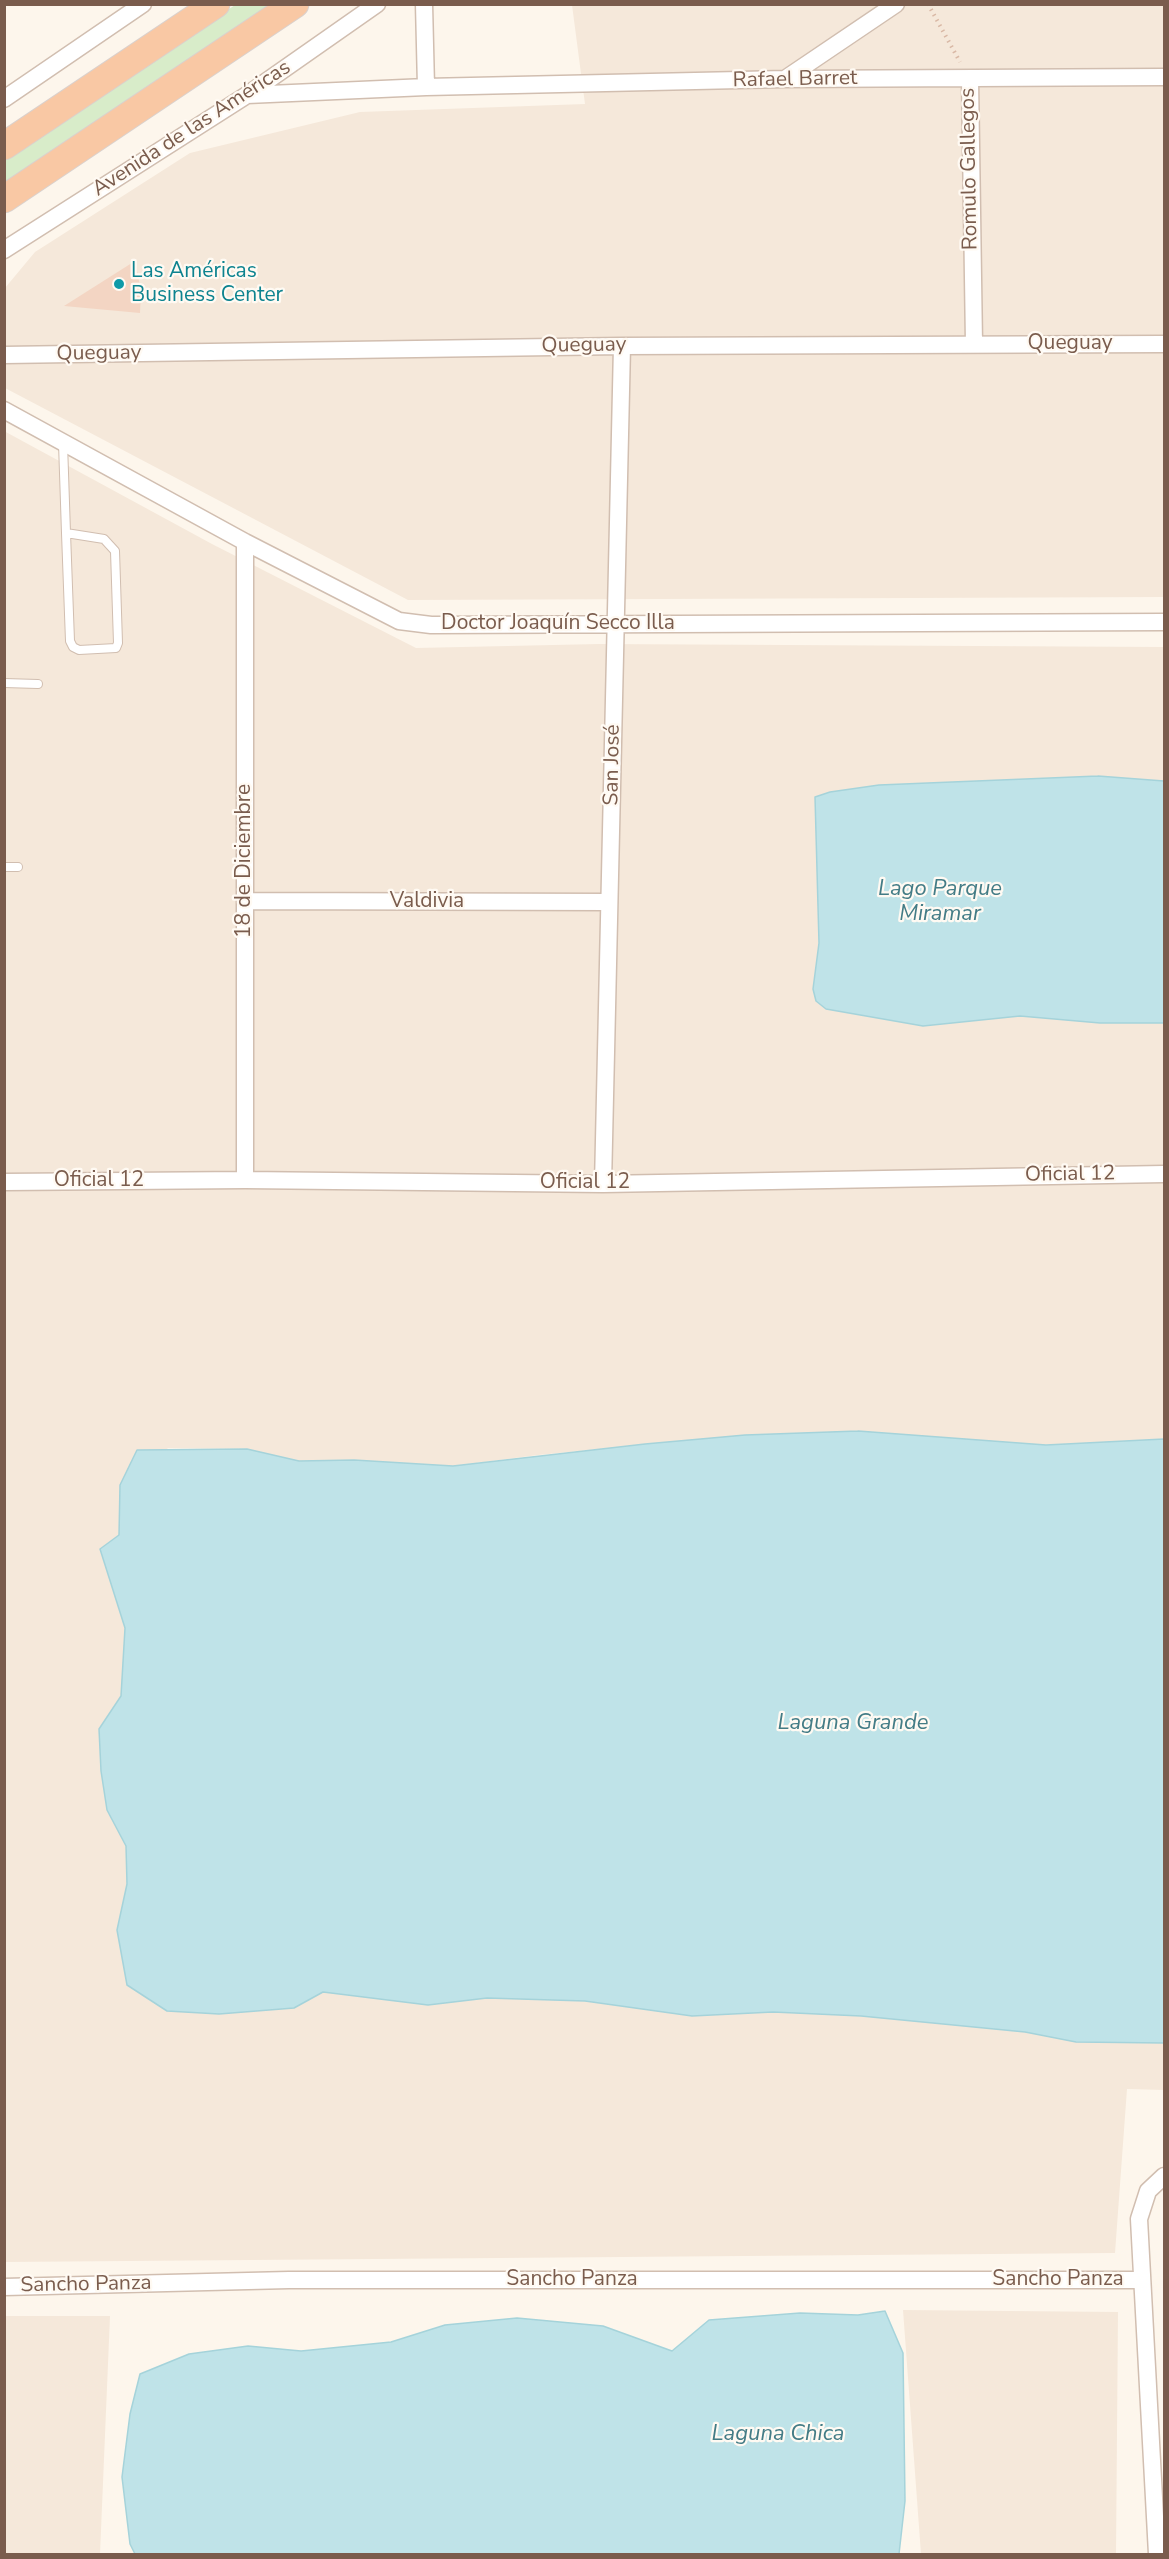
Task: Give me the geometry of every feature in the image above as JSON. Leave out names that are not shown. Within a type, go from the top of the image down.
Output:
[{"type":"highway","points":[[4,146],[216,4]]},
{"type":"highway","points":[[4,199],[296,4]]},
{"type":"street","points":[[4,99],[143,4]]},
{"type":"street","name":"Avenida de las Américas","points":[[4,250],[248,95],[377,4]]},
{"type":"street","points":[[424,4],[426,87]]},
{"type":"street","points":[[785,79],[896,4]]},
{"type":"street","name":"Rafael Barret","points":[[248,95],[426,87],[785,79],[1164,77]]},
{"type":"street","name":"Romulo Gallegos","points":[[970,79],[974,344]]},
{"type":"street","name":"Queguay","points":[[4,356],[622,346],[1164,344]]},
{"type":"street","name":"San José","points":[[603,1184],[622,346]]},
{"type":"street","name":"Doctor Joaquín Secco Illa","points":[[4,410],[245,542],[399,621],[430,625],[1164,622]]},
{"type":"street","name":"18 de Diciembre","points":[[245,542],[245,1180]]},
{"type":"street","name":"Valdivia","points":[[245,901],[609,902]]},
{"type":"street","name":"Oficial 12","points":[[4,1182],[245,1180],[603,1184],[1164,1174]]},
{"type":"street","points":[[1157,2554],[1138,2219],[1148,2191],[1164,2176]]},
{"type":"street","name":"Sancho Panza","points":[[4,2287],[289,2280],[1140,2280]]},
{"type":"lane","points":[[63,443],[66,533],[70,641],[73,647],[79,650],[111,650],[118,643],[115,551],[104,539],[66,533]]},
{"type":"lane","points":[[4,683],[38,684]]},
{"type":"lane","points":[[4,867],[18,867]]},
{"type":"path","name":"Romulo Gallegos","points":[[928,4],[970,79]]},
{"type":"shaded area","points":[[572,5],[1164,5],[1164,597],[408,600],[5,388],[5,288],[35,252],[190,153],[360,112],[585,104]]},
{"type":"shaded area","points":[[4,431],[212,544],[416,648],[599,644],[1164,647],[1164,1439],[1046,1445],[858,1431],[745,1435],[538,1455],[453,1466],[354,1460],[299,1461],[247,1449],[168,1448],[120,1485],[119,1535],[100,1549],[125,1628],[121,1696],[99,1729],[101,1771],[107,1810],[126,1846],[127,1884],[117,1930],[128,1985],[167,2011],[219,2014],[294,2008],[323,1992],[428,2005],[487,1998],[585,2001],[692,2016],[773,2012],[861,2016],[1025,2032],[1076,2042],[1164,2043],[1164,2090],[1127,2089],[1115,2253],[5,2262]]},
{"type":"shaded area","points":[[903,2310],[1118,2312],[1116,2554],[921,2554]]},
{"type":"shaded area","points":[[5,2316],[110,2316],[100,2554],[5,2554]]},
{"type":"green space","points":[[235,5],[276,5],[5,187],[5,160]]},
{"type":"water","name":"Lago Parque Miramar","points":[[1098,776],[1164,781],[1164,1023],[1100,1023],[1020,1016],[923,1026],[826,1009],[816,1001],[813,989],[819,943],[815,797],[830,792],[879,785]]},
{"type":"water","name":"Laguna Grande","points":[[858,1431],[1046,1445],[1164,1439],[1164,2043],[1076,2042],[1025,2032],[861,2016],[773,2012],[692,2016],[585,2001],[487,1998],[428,2005],[323,1992],[294,2008],[219,2014],[167,2011],[127,1985],[117,1930],[127,1884],[126,1846],[107,1810],[101,1771],[99,1729],[121,1696],[125,1628],[100,1549],[119,1535],[120,1485],[137,1450],[247,1449],[299,1461],[354,1460],[453,1466],[745,1435]]},
{"type":"water","name":"Laguna Chica","points":[[885,2311],[903,2353],[905,2501],[899,2554],[135,2554],[130,2544],[122,2477],[130,2414],[140,2374],[189,2354],[248,2346],[301,2351],[391,2342],[445,2325],[517,2318],[603,2326],[672,2351],[709,2320],[800,2313],[858,2315]]},
{"type":"building","name":"Las Américas Business Center","points":[[135,261],[141,291],[140,313],[64,306]]},
{"type":"place","name":"Las Américas Business Center","points":[[119,284]]}]
